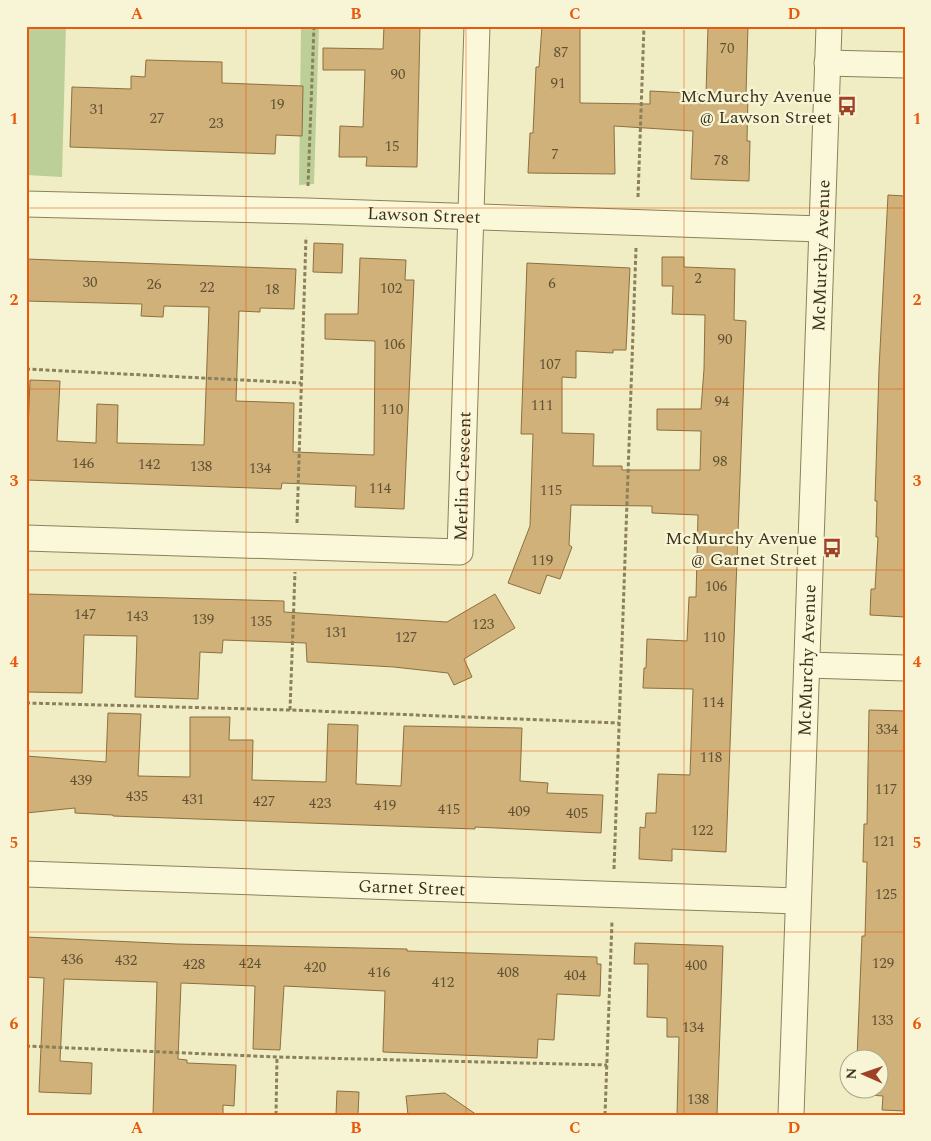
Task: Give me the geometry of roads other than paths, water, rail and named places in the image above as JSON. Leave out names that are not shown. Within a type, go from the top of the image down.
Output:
[{"type":"street","name":"Merlin Crescent","points":[[26,538],[460,552],[477,26]]},
{"type":"street","name":"McMurchy Avenue","points":[[790,1115],[829,26]]},
{"type":"street","points":[[827,63],[905,64]]},
{"type":"street","name":"Lawson Street","points":[[26,204],[308,211],[821,229]]},
{"type":"street","points":[[807,665],[905,668]]},
{"type":"street","name":"Garnet Street","points":[[26,874],[797,901]]},
{"type":"place","name":"McMurchy Avenue @ Lawson Street","points":[[847,106]]},
{"type":"place","name":"McMurchy Avenue @ Garnet Street","points":[[832,548]]}]
